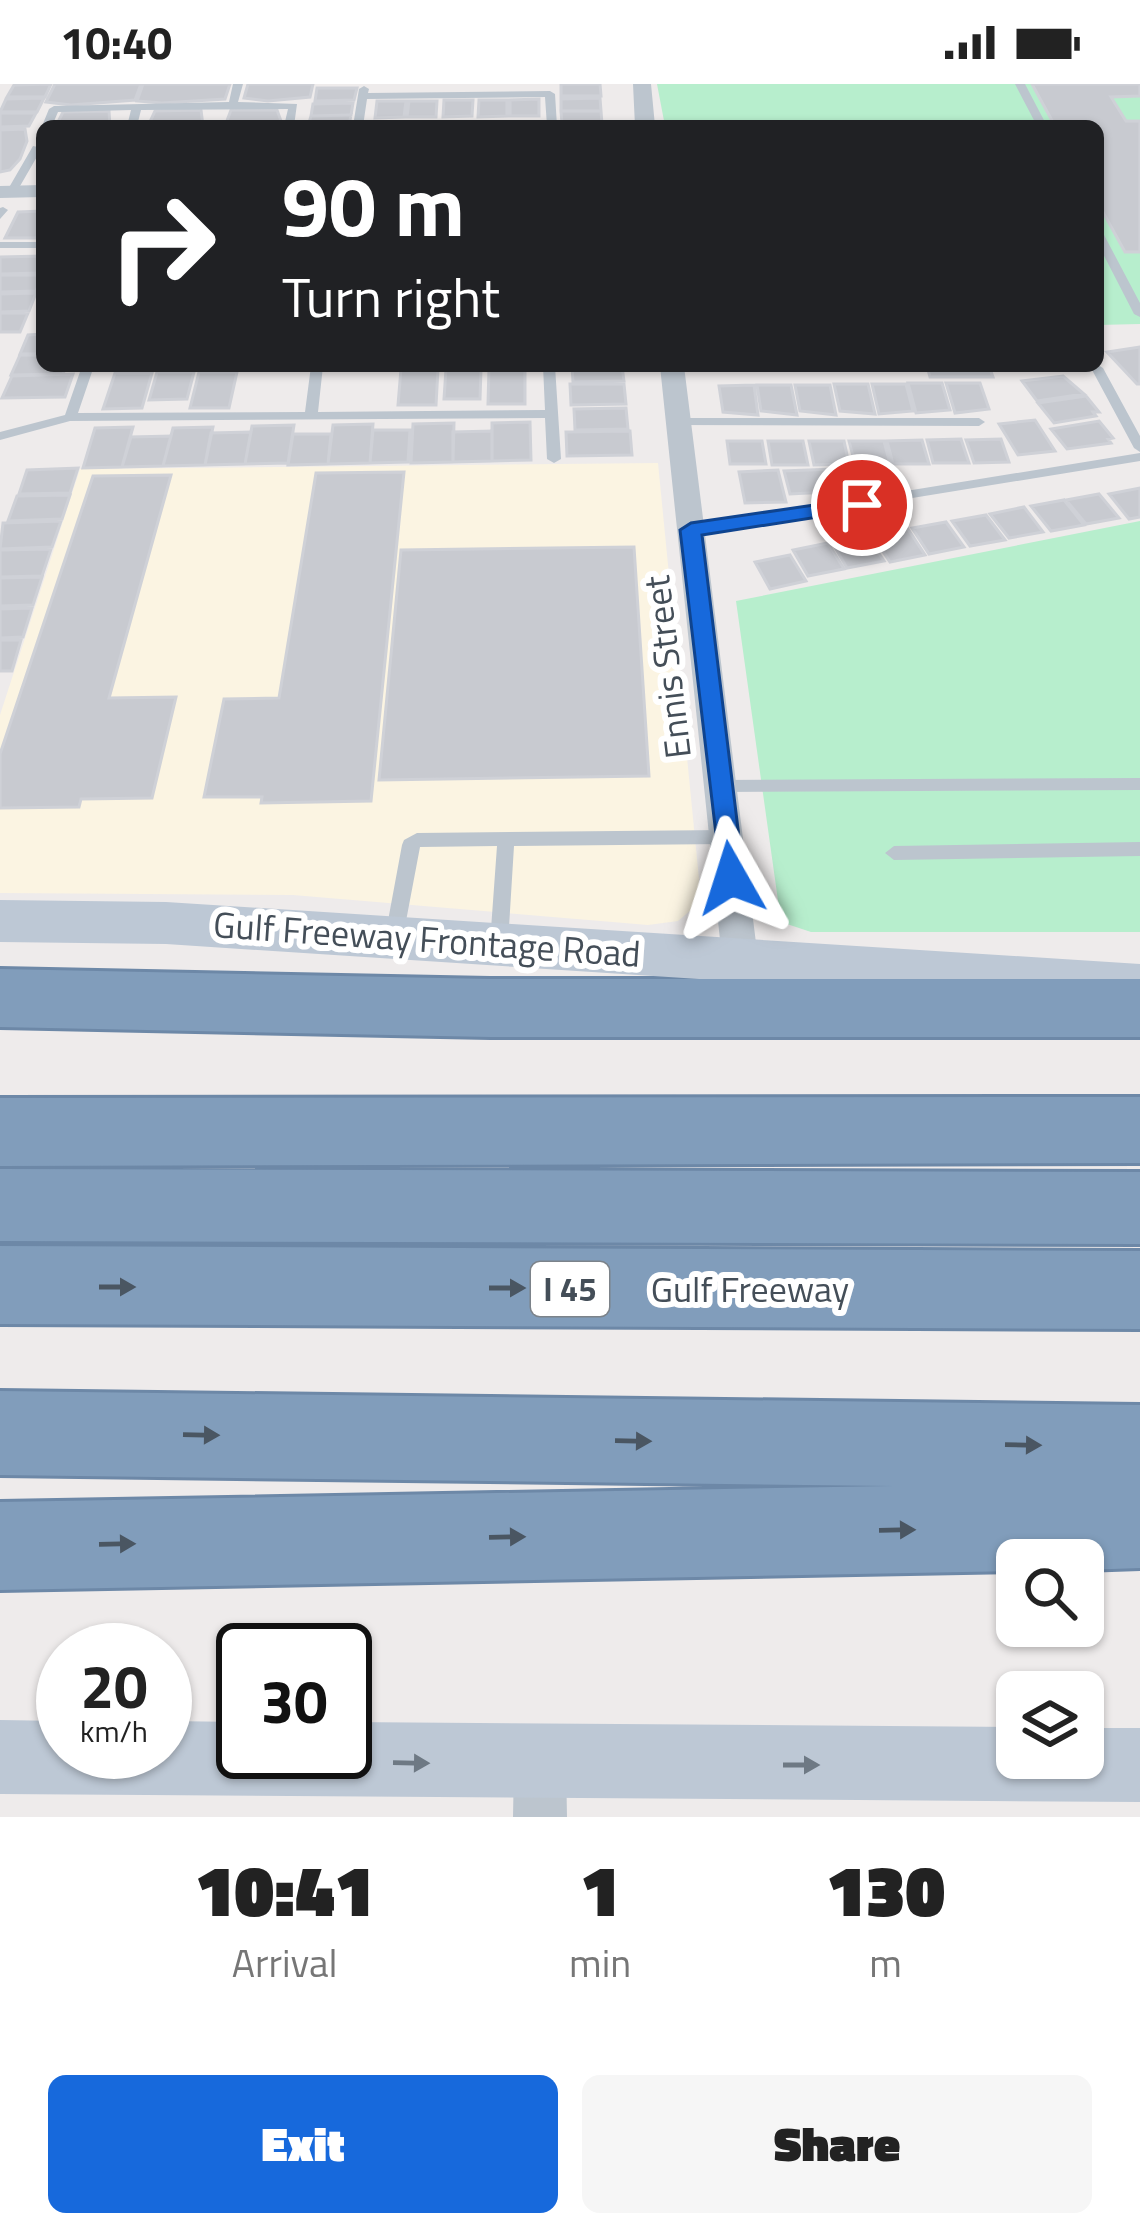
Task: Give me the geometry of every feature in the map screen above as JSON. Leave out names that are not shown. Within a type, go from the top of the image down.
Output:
[{"type":"highway","points":[[0,998],[490,1008],[1140,1008]]},
{"type":"highway","points":[[0,1132],[1140,1130]]},
{"type":"highway","name":"I 45","points":[[0,1205],[1140,1208]]},
{"type":"highway","name":"Gulf Freeway","points":[[0,1285],[1140,1290]]},
{"type":"highway","points":[[0,1433],[1140,1447]]},
{"type":"highway","points":[[0,1546],[1140,1525]]},
{"type":"main road","name":"Gulf Freeway Frontage Road","points":[[0,921],[166,923],[1140,986]]},
{"type":"main road","points":[[0,1757],[540,1791],[1140,1765]]},
{"type":"street","points":[[642,84],[645,120]]},
{"type":"street","points":[[4,202],[36,193]]},
{"type":"street","name":"Ennis Street","points":[[673,372],[740,958]]},
{"type":"lane","points":[[232,105],[238,84]]},
{"type":"lane","points":[[1021,84],[1039,120]]},
{"type":"lane","points":[[359,120],[364,90],[550,89],[552,120]]},
{"type":"lane","points":[[49,120],[54,109],[232,105],[294,106],[290,120]]},
{"type":"lane","points":[[133,120],[137,107]]},
{"type":"lane","points":[[4,202],[36,150]]},
{"type":"lane","points":[[0,245],[36,245]]},
{"type":"lane","points":[[1104,245],[1140,314]]},
{"type":"lane","points":[[1120,276],[1140,275]]},
{"type":"lane","points":[[70,416],[86,372]]},
{"type":"lane","points":[[310,414],[316,372]]},
{"type":"lane","points":[[549,372],[554,459]]},
{"type":"lane","points":[[691,530],[1140,453],[1099,372]]},
{"type":"lane","points":[[0,452],[7,436],[70,416],[552,414]]},
{"type":"lane","points":[[678,422],[979,422]]},
{"type":"lane","points":[[720,786],[1140,784]]},
{"type":"lane","points":[[394,937],[410,845],[417,840],[726,837]]},
{"type":"lane","points":[[499,944],[506,839]]},
{"type":"lane","points":[[894,853],[1140,849]]},
{"type":"shaded area","points":[[658,463],[699,879],[698,904],[678,921],[648,925],[293,895],[0,893],[0,715],[80,469]]},
{"type":"green space","points":[[657,84],[1140,84],[1140,324],[1104,325],[1104,120],[664,120]]},
{"type":"green space","points":[[1140,521],[1140,932],[811,932],[781,922],[736,601]]},
{"type":"building","points":[[51,84],[45,97],[7,97],[14,85]]},
{"type":"building","points":[[55,84],[141,84],[135,100],[71,105],[46,102]]},
{"type":"building","points":[[143,84],[230,84],[225,99],[162,103],[137,101]]},
{"type":"building","points":[[248,84],[313,84],[310,97],[268,101],[244,98]]},
{"type":"building","points":[[561,84],[600,84],[601,96],[561,96]]},
{"type":"building","points":[[1032,84],[1140,84],[1140,96],[1111,97],[1126,121],[1140,121],[1140,252],[1125,252],[1104,214],[1104,120],[1052,120]]},
{"type":"building","points":[[317,88],[357,88],[354,100],[315,101]]},
{"type":"building","points":[[44,98],[37,112],[0,112],[6,99]]},
{"type":"building","points":[[600,98],[601,111],[561,111],[561,99]]},
{"type":"building","points":[[539,99],[539,116],[510,116],[510,100]]},
{"type":"building","points":[[444,100],[473,100],[472,116],[443,117]]},
{"type":"building","points":[[479,100],[507,100],[507,116],[478,117]]},
{"type":"building","points":[[377,101],[406,101],[404,117],[375,118]]},
{"type":"building","points":[[409,101],[437,101],[436,117],[407,117]]},
{"type":"building","points":[[353,103],[351,115],[311,116],[313,104]]},
{"type":"building","points":[[201,110],[202,120],[151,120],[155,111]]},
{"type":"building","points":[[231,110],[277,110],[281,120],[227,120]]},
{"type":"building","points":[[109,111],[110,120],[59,120],[63,112]]},
{"type":"building","points":[[561,111],[601,111],[602,120],[562,120]]},
{"type":"building","points":[[0,113],[36,113],[29,126],[0,127]]},
{"type":"building","points":[[351,115],[350,120],[310,120],[311,116]]},
{"type":"building","points":[[25,129],[27,141],[20,159],[10,170],[0,172],[0,130]]},
{"type":"building","points":[[36,211],[36,238],[5,238],[18,212]]},
{"type":"building","points":[[36,256],[36,273],[0,274],[0,257]]},
{"type":"building","points":[[0,275],[36,275],[36,291],[0,292]]},
{"type":"building","points":[[36,293],[29,311],[0,312],[0,294]]},
{"type":"building","points":[[0,313],[28,313],[20,332],[0,332]]},
{"type":"building","points":[[36,334],[36,354],[20,354],[28,335]]},
{"type":"building","points":[[1140,347],[1140,384],[1137,384],[1107,352]]},
{"type":"building","points":[[20,355],[36,355],[36,372],[64,372],[63,374],[11,375]]},
{"type":"building","points":[[157,372],[194,372],[187,399],[149,400]]},
{"type":"building","points":[[199,372],[237,372],[229,408],[190,408]]},
{"type":"building","points":[[401,372],[438,372],[436,405],[398,405]]},
{"type":"building","points":[[446,372],[481,372],[480,399],[444,399]]},
{"type":"building","points":[[489,372],[525,372],[525,404],[488,404]]},
{"type":"building","points":[[572,372],[623,372],[624,381],[573,382]]},
{"type":"building","points":[[929,372],[991,372],[993,377],[930,377]]},
{"type":"building","points":[[115,373],[152,373],[142,408],[103,409]]},
{"type":"building","points":[[73,374],[65,397],[2,398],[12,376]]},
{"type":"building","points":[[1063,376],[1084,394],[1037,401],[1022,381]]},
{"type":"building","points":[[908,383],[942,383],[950,410],[916,413]]},
{"type":"building","points":[[946,383],[980,383],[989,409],[955,413]]},
{"type":"building","points":[[570,384],[624,384],[626,404],[571,405]]},
{"type":"building","points":[[834,384],[868,384],[875,414],[840,411]]},
{"type":"building","points":[[872,384],[906,384],[913,411],[879,414]]},
{"type":"building","points":[[754,385],[758,415],[723,412],[719,386]]},
{"type":"building","points":[[757,385],[791,385],[797,415],[761,411]]},
{"type":"building","points":[[795,385],[830,385],[836,415],[800,411]]},
{"type":"building","points":[[1086,396],[1099,412],[1093,412],[1096,416],[1054,423],[1038,403]]},
{"type":"building","points":[[626,408],[628,429],[575,430],[574,409]]},
{"type":"building","points":[[1035,420],[1055,451],[1018,455],[999,424]]},
{"type":"building","points":[[1099,421],[1113,438],[1108,439],[1111,443],[1067,449],[1051,429]]},
{"type":"building","points":[[530,422],[531,460],[492,461],[492,423]]},
{"type":"building","points":[[454,423],[453,462],[411,463],[413,424]]},
{"type":"building","points":[[373,424],[370,463],[328,464],[333,425]]},
{"type":"building","points":[[294,425],[288,463],[245,464],[252,426]]},
{"type":"building","points":[[133,427],[122,467],[83,468],[95,428]]},
{"type":"building","points":[[213,427],[205,465],[163,466],[173,428]]},
{"type":"building","points":[[373,430],[410,430],[408,462],[370,463]]},
{"type":"building","points":[[492,431],[492,461],[453,462],[453,432]]},
{"type":"building","points":[[630,431],[632,455],[567,456],[566,432]]},
{"type":"building","points":[[251,432],[245,464],[205,465],[211,433]]},
{"type":"building","points":[[293,434],[331,434],[328,464],[288,465]]},
{"type":"building","points":[[171,436],[163,466],[122,467],[131,437]]},
{"type":"building","points":[[961,439],[969,463],[933,463],[927,440]]},
{"type":"building","points":[[1001,439],[1009,462],[974,463],[966,440]]},
{"type":"building","points":[[922,440],[929,464],[893,464],[887,441]]},
{"type":"building","points":[[727,441],[762,441],[766,464],[730,464]]},
{"type":"building","points":[[768,441],[803,441],[808,465],[772,465]]},
{"type":"building","points":[[809,441],[844,441],[849,464],[814,465]]},
{"type":"building","points":[[849,441],[884,441],[890,464],[855,464]]},
{"type":"building","points":[[78,468],[70,493],[19,494],[27,470]]},
{"type":"building","points":[[860,468],[867,490],[790,494],[784,471]]},
{"type":"building","points":[[778,470],[786,502],[745,503],[739,472]]},
{"type":"building","points":[[404,472],[371,801],[261,803],[262,797],[204,797],[224,699],[279,698],[316,473]]},
{"type":"building","points":[[171,475],[109,698],[176,697],[152,798],[81,799],[79,807],[0,808],[0,754],[93,476]]},
{"type":"building","points":[[1140,488],[1140,517],[1129,519],[1109,494]]},
{"type":"building","points":[[1099,494],[1119,518],[1086,524],[1066,500]]},
{"type":"building","points":[[70,495],[62,519],[8,521],[17,496]]},
{"type":"building","points":[[1064,500],[1084,525],[1051,531],[1031,506]]},
{"type":"building","points":[[1024,507],[1043,532],[1009,538],[990,514]]},
{"type":"building","points":[[986,515],[1005,540],[970,546],[952,521]]},
{"type":"building","points":[[61,521],[52,547],[0,549],[3,523]]},
{"type":"building","points":[[946,522],[964,547],[929,554],[912,528]]},
{"type":"building","points":[[908,529],[925,555],[890,562],[873,536]]},
{"type":"building","points":[[867,536],[884,561],[847,568],[832,542]]},
{"type":"building","points":[[828,543],[844,569],[808,576],[793,550]]},
{"type":"building","points":[[634,547],[649,776],[379,780],[401,550]]},
{"type":"building","points":[[51,549],[42,576],[0,577],[0,550]]},
{"type":"building","points":[[790,555],[806,581],[770,589],[755,562]]},
{"type":"building","points":[[42,577],[33,605],[0,606],[0,578]]},
{"type":"building","points":[[32,608],[23,637],[0,638],[0,609]]},
{"type":"building","points":[[0,640],[21,640],[12,671],[0,671]]},
{"type":"route","points":[[731,878],[691,530],[862,505]]}]
